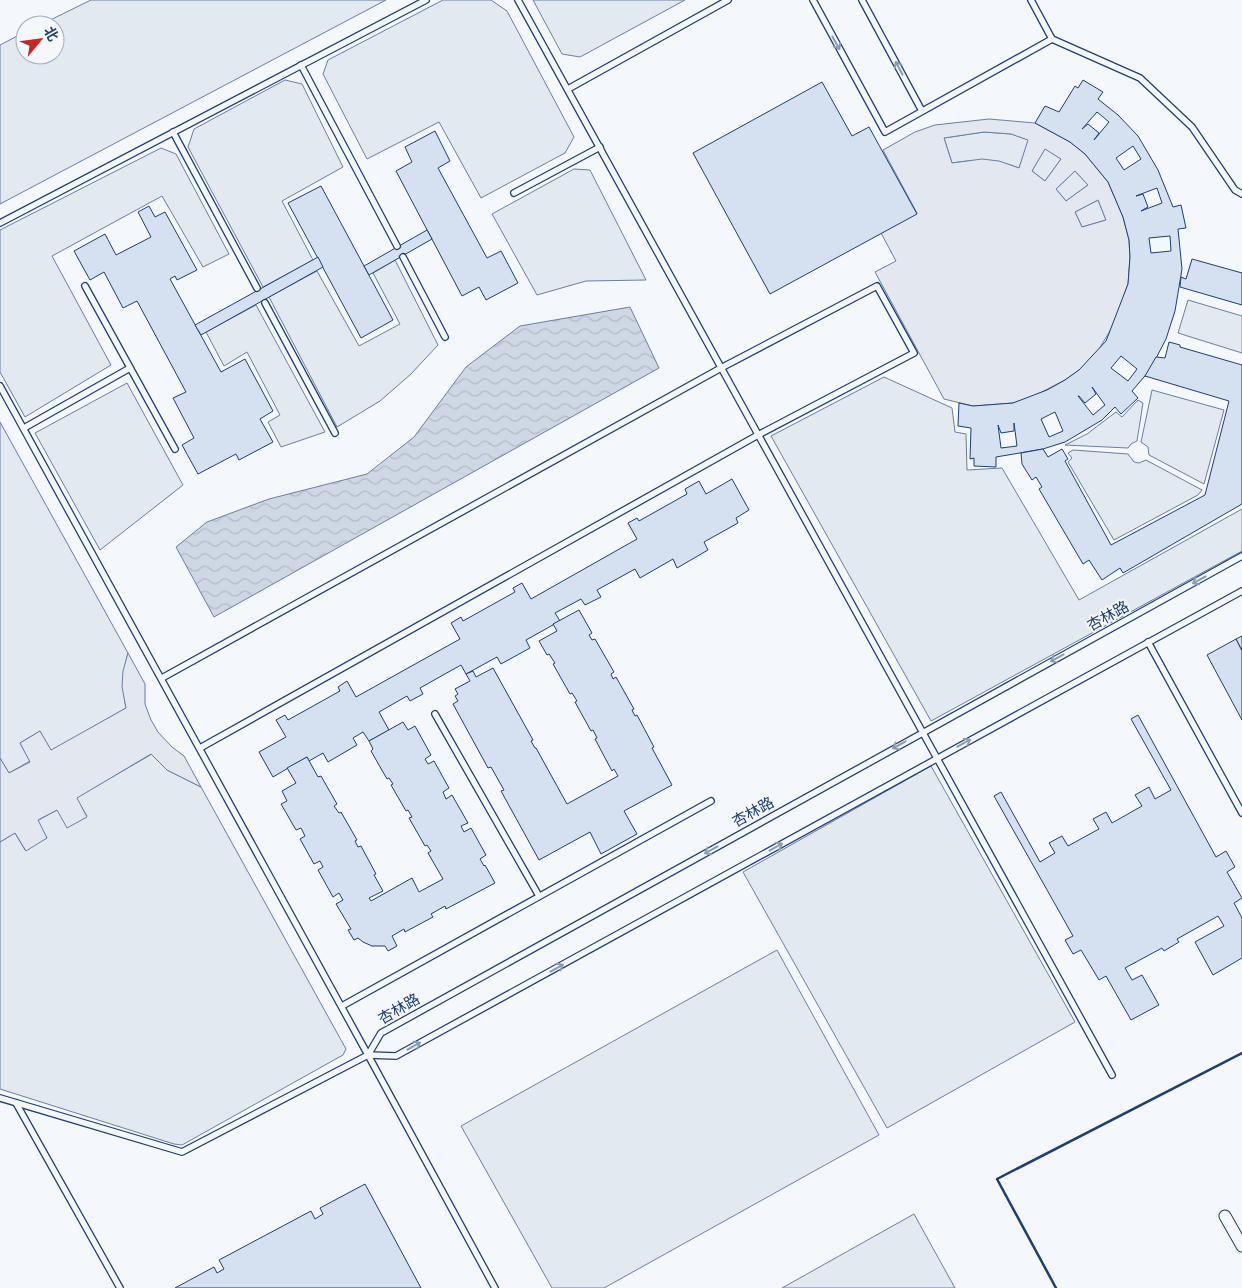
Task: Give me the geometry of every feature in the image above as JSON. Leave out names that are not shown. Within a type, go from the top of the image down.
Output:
[{"type":"street","points":[[1226,1216],[1242,1246]]},
{"type":"lane","points":[[0,223],[426,0]]},
{"type":"lane","points":[[518,0],[1112,1075]]},
{"type":"lane","points":[[568,89],[728,0]]},
{"type":"lane","points":[[813,0],[885,132],[1052,39]]},
{"type":"lane","points":[[862,0],[922,111]]},
{"type":"lane","points":[[1031,0],[1052,39],[1140,78],[1192,127],[1235,190],[1242,194]]},
{"type":"lane","points":[[301,64],[396,246]]},
{"type":"lane","points":[[173,132],[257,288]]},
{"type":"lane","points":[[514,193],[600,147]]},
{"type":"lane","points":[[403,258],[445,337]]},
{"type":"lane","points":[[85,286],[175,449]]},
{"type":"lane","points":[[162,678],[722,368],[877,286],[914,353],[758,435],[200,748]]},
{"type":"lane","points":[[265,303],[335,432]]},
{"type":"lane","points":[[24,428],[130,368]]},
{"type":"lane","points":[[0,386],[162,678],[495,1288]]},
{"type":"lane","name":"杏林路","points":[[368,1055],[380,1033],[1242,556]]},
{"type":"lane","points":[[0,1098],[182,1152],[368,1055],[396,1056],[1242,591]]},
{"type":"lane","points":[[1148,642],[1241,810]]},
{"type":"lane","points":[[435,714],[539,896]]},
{"type":"lane","points":[[342,1006],[710,800]]},
{"type":"lane","points":[[16,1103],[120,1288]]},
{"type":"shaded area","points":[[91,0],[386,0],[0,204],[0,45],[15,37],[15,65],[65,65],[65,15],[60,15]]},
{"type":"shaded area","points":[[443,0],[491,0],[507,11],[574,137],[565,153],[481,198],[439,122],[367,159],[323,74],[328,60]]},
{"type":"shaded area","points":[[533,0],[685,0],[580,57],[562,54]]},
{"type":"shaded area","points":[[285,80],[302,84],[343,167],[282,201],[313,260],[263,287],[188,147],[194,129]]},
{"type":"shaded area","points":[[989,119],[1035,123],[1070,142],[1085,154],[1108,182],[1123,217],[1129,240],[1128,284],[1113,326],[1096,354],[1079,370],[1065,380],[1032,397],[1013,403],[973,406],[944,399],[875,272],[896,261],[881,233],[917,213],[883,150],[915,132],[935,125]],"holes":[[[984,132],[1011,134],[1028,140],[1019,168],[999,161],[982,159],[952,163],[944,138]],[[1045,149],[1061,159],[1045,181],[1032,171]],[[1075,171],[1088,185],[1066,201],[1056,189]],[[1098,200],[1106,220],[1082,227],[1075,212]]]},
{"type":"shaded area","points":[[984,132],[1011,134],[1029,140],[1019,168],[1003,163],[986,161],[952,163],[944,138]]},
{"type":"shaded area","points":[[161,148],[176,154],[229,254],[203,267],[162,196],[52,256],[111,365],[25,417],[0,372],[0,230]]},
{"type":"shaded area","points":[[1045,148],[1061,159],[1045,181],[1032,171]]},
{"type":"shaded area","points":[[574,169],[590,170],[646,280],[586,281],[537,295],[492,214]]},
{"type":"shaded area","points":[[1075,171],[1088,185],[1066,201],[1056,189]]},
{"type":"shaded area","points":[[1098,200],[1106,220],[1082,227],[1075,212]]},
{"type":"shaded area","points":[[395,260],[438,345],[411,374],[380,401],[337,427],[269,297],[317,271],[359,346],[400,324],[373,273]]},
{"type":"shaded area","points":[[1188,300],[1242,316],[1242,353],[1178,333]]},
{"type":"shaded area","points":[[256,305],[325,432],[281,447],[268,422],[280,415],[247,352],[224,366],[206,332]]},
{"type":"shaded area","points":[[884,377],[952,408],[955,432],[966,434],[967,470],[1002,468],[1079,600],[1242,509],[1242,551],[931,721],[771,436]]},
{"type":"shaded area","points":[[127,383],[183,485],[100,550],[35,433]]},
{"type":"shaded area","points":[[1152,390],[1224,410],[1204,484],[1149,455],[1148,447],[1141,442]]},
{"type":"shaded area","points":[[1138,400],[1143,403],[1137,441],[1128,448],[1065,445],[1087,434],[1116,412],[1122,417]]},
{"type":"shaded area","points":[[0,422],[128,653],[123,680],[126,708],[51,751],[40,731],[20,743],[30,761],[9,773],[0,758]]},
{"type":"shaded area","points":[[1073,450],[1128,454],[1134,462],[1139,463],[1146,460],[1202,490],[1198,495],[1114,540],[1068,462],[1072,458],[1068,453]]},
{"type":"shaded area","points":[[128,653],[145,684],[145,704],[151,720],[158,732],[172,747],[184,756],[201,787],[167,770],[151,754],[77,798],[87,817],[67,828],[57,810],[38,820],[47,838],[26,851],[15,833],[0,842],[0,758],[9,773],[30,762],[20,743],[40,731],[51,750],[126,708],[122,687],[123,671]]},
{"type":"shaded area","points":[[152,754],[167,770],[201,787],[346,1049],[343,1055],[182,1145],[0,1089],[0,842],[15,833],[25,850],[47,838],[37,821],[57,810],[87,816],[76,798]]},
{"type":"shaded area","points":[[931,766],[1075,1022],[887,1128],[743,872]]},
{"type":"shaded area","points":[[777,950],[879,1135],[604,1288],[552,1288],[461,1126]]},
{"type":"shaded area","points":[[914,1214],[955,1288],[782,1288]]},
{"type":"water","points":[[630,307],[659,368],[214,617],[176,547],[207,522],[269,499],[367,474],[414,437],[466,367],[520,326]]},
{"type":"building","points":[[1083,80],[1103,92],[1098,99],[1118,115],[1138,136],[1158,170],[1173,207],[1181,205],[1186,228],[1178,229],[1182,269],[1175,311],[1166,339],[1150,370],[1132,391],[1138,398],[1121,414],[1115,407],[1102,420],[1065,442],[1043,449],[996,457],[996,467],[974,466],[974,458],[970,459],[971,428],[958,426],[959,403],[973,406],[1013,403],[1047,390],[1065,380],[1079,370],[1106,341],[1128,284],[1129,240],[1123,217],[1108,182],[1085,154],[1070,142],[1035,123],[1045,106],[1059,112],[1075,86],[1078,88]],"holes":[[[1097,112],[1109,122],[1094,140],[1099,133],[1088,124],[1082,129]],[[1133,146],[1141,159],[1124,170],[1116,158]],[[1157,188],[1162,203],[1141,211],[1148,207],[1143,194],[1136,196]],[[1170,236],[1171,251],[1151,253],[1149,238]],[[1121,356],[1137,369],[1128,381],[1111,368]],[[1092,387],[1105,405],[1093,415],[1078,396],[1085,403],[1096,394]],[[1055,412],[1063,431],[1049,437],[1041,419]],[[1014,423],[1017,446],[1001,448],[998,425],[1001,433],[1014,431]]]},
{"type":"building","points":[[822,82],[852,136],[869,127],[917,214],[770,294],[693,153]]},
{"type":"building","points":[[435,131],[450,161],[438,168],[487,258],[501,251],[518,283],[486,300],[479,287],[462,296],[396,171],[412,162],[405,147]]},
{"type":"building","points":[[321,186],[393,320],[361,338],[288,203]]},
{"type":"building","points":[[149,206],[155,217],[165,212],[197,270],[177,280],[175,276],[170,279],[221,372],[245,359],[273,411],[260,419],[273,442],[239,460],[236,454],[198,474],[182,445],[194,438],[173,398],[186,392],[137,301],[123,308],[104,272],[90,280],[74,251],[105,234],[116,255],[151,237],[138,212]]},
{"type":"building","points":[[427,230],[432,239],[369,275],[364,266]]},
{"type":"building","points":[[318,257],[323,267],[201,335],[195,325]]},
{"type":"building","points":[[1192,259],[1242,273],[1242,305],[1180,287],[1181,277],[1186,279]]},
{"type":"building","points":[[1169,342],[1242,365],[1242,504],[1123,573],[1120,568],[1102,580],[1089,560],[1083,564],[1039,489],[1042,487],[1036,477],[1032,480],[1022,464],[1021,453],[1043,449],[1048,457],[1062,449],[1068,459],[1065,461],[1111,545],[1205,495],[1229,401],[1145,376],[1156,357],[1165,358]]},
{"type":"building","points":[[732,479],[749,510],[736,518],[738,523],[704,542],[708,550],[677,568],[673,559],[640,578],[635,569],[597,590],[601,597],[585,605],[581,599],[555,613],[560,621],[526,640],[530,648],[501,664],[497,657],[466,674],[461,665],[420,688],[423,694],[410,701],[407,696],[379,712],[389,730],[369,741],[363,732],[353,738],[357,745],[328,762],[323,753],[309,761],[307,757],[273,777],[259,752],[286,737],[276,720],[285,715],[288,720],[340,691],[338,687],[347,681],[356,697],[460,639],[451,623],[461,617],[463,621],[515,592],[513,588],[522,583],[531,599],[637,539],[628,523],[637,518],[639,521],[687,494],[685,489],[699,481],[706,494]]},
{"type":"building","points":[[579,610],[592,633],[589,635],[592,640],[595,639],[614,672],[611,674],[613,679],[616,677],[634,709],[632,710],[635,716],[637,715],[672,785],[624,811],[637,834],[601,854],[590,832],[539,860],[501,791],[504,790],[491,767],[488,768],[453,704],[458,701],[455,696],[458,694],[455,689],[470,681],[466,674],[473,671],[476,677],[493,668],[533,740],[531,741],[567,804],[618,776],[614,769],[612,771],[595,739],[597,738],[593,730],[591,731],[572,693],[570,694],[553,664],[555,663],[549,654],[547,655],[539,641],[557,631],[553,624]]},
{"type":"building","points":[[1242,636],[1242,651],[1236,639]]},
{"type":"building","points":[[1236,639],[1242,651],[1242,720],[1207,655]]},
{"type":"building","points":[[1138,715],[1216,857],[1226,851],[1235,867],[1227,872],[1242,898],[1234,903],[1242,918],[1242,958],[1213,975],[1195,942],[1224,926],[1218,916],[1177,939],[1179,942],[1164,951],[1162,948],[1125,968],[1132,980],[1142,975],[1159,1005],[1131,1020],[1106,976],[1099,980],[1081,950],[1073,954],[1065,940],[1073,936],[994,796],[1001,792],[1040,862],[1055,853],[1049,843],[1062,836],[1068,846],[1099,829],[1093,819],[1106,812],[1112,823],[1142,806],[1135,795],[1149,787],[1155,799],[1171,790],[1131,719]]},
{"type":"building","points":[[403,722],[408,730],[415,726],[431,755],[425,759],[428,764],[434,761],[449,788],[443,792],[446,799],[452,795],[468,823],[461,826],[464,832],[471,828],[486,855],[480,859],[495,883],[446,909],[445,906],[431,914],[433,917],[405,932],[404,929],[392,936],[397,946],[388,951],[385,946],[372,946],[358,938],[354,940],[348,930],[351,929],[336,904],[343,900],[339,893],[333,897],[318,870],[323,867],[320,861],[314,864],[300,839],[305,836],[301,828],[296,830],[281,804],[287,801],[282,791],[296,783],[287,768],[307,757],[318,777],[321,776],[337,804],[334,806],[339,813],[341,812],[357,840],[355,841],[358,847],[361,846],[376,874],[374,875],[383,891],[369,898],[371,901],[412,878],[419,892],[443,879],[428,853],[431,851],[427,845],[425,846],[409,818],[412,817],[408,810],[406,811],[391,785],[393,784],[389,778],[387,779],[371,751],[373,749],[369,741]]},
{"type":"building","points":[[365,1184],[421,1288],[175,1288],[214,1267],[217,1273],[224,1269],[219,1260],[311,1211],[315,1219],[323,1214],[320,1208]]},
{"type":"wall","points":[[1056,1288],[997,1179],[1242,1053]]}]
